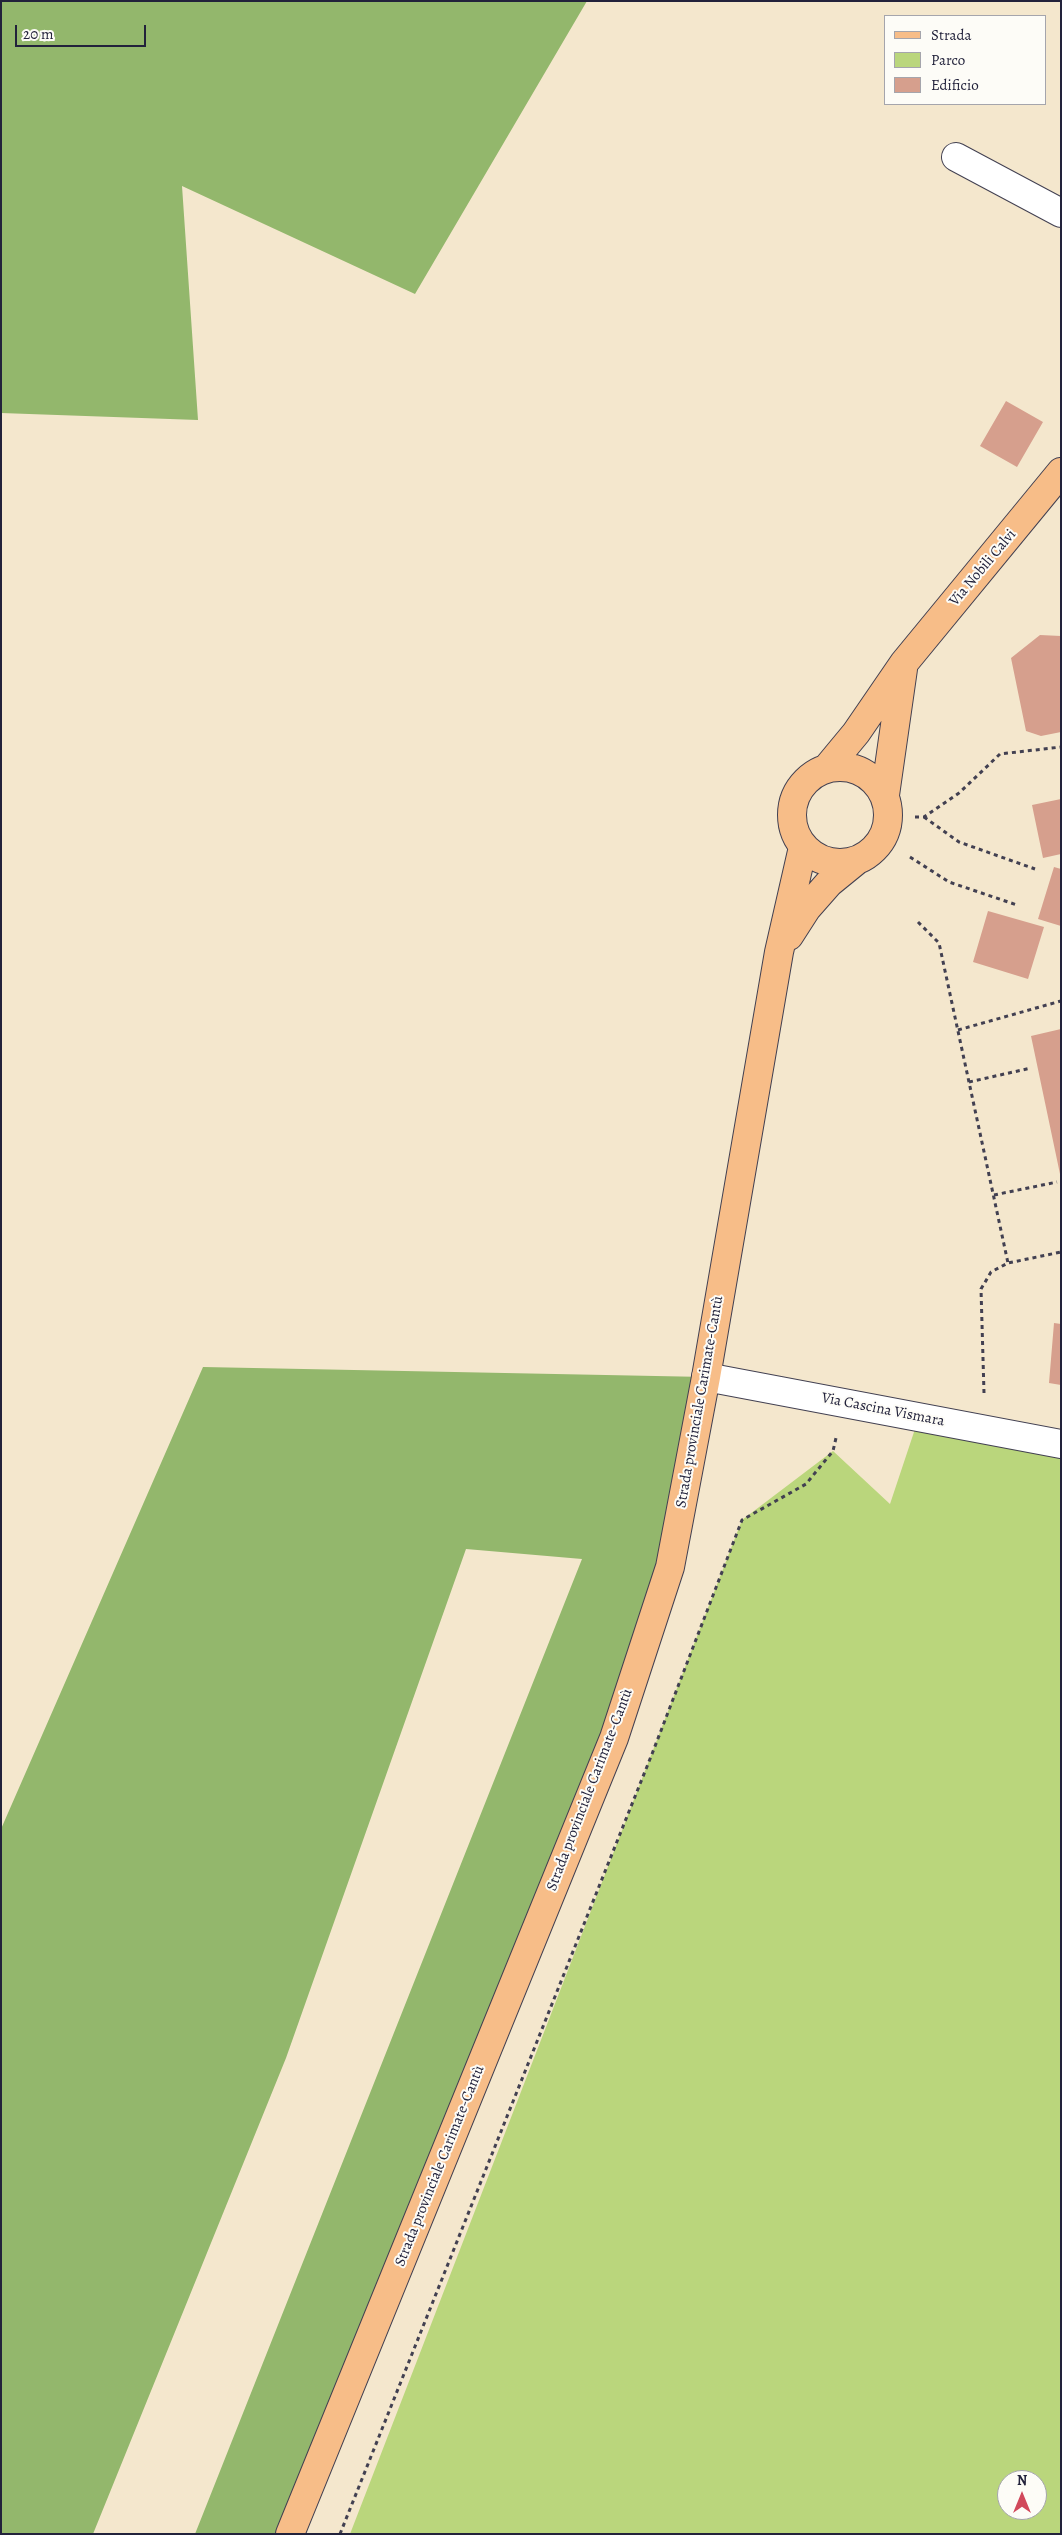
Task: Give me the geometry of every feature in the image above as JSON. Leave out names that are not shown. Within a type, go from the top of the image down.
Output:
[{"type":"main road","name":"Via Nobili Calvi","points":[[827,768],[856,733],[904,663],[1061,472]]},
{"type":"main road","points":[[887,806],[873,778],[858,770],[843,767],[827,768],[804,781],[793,801],[791,818],[793,830],[803,848],[816,858],[839,864],[856,861],[867,856],[883,839],[887,806],[904,663]]},
{"type":"main road","name":"Strada provinciale Carimate-Cantù","points":[[290,2534],[614,1738],[670,1567],[706,1377],[779,952],[803,848]]},
{"type":"main road","name":"Strada provinciale Carimate-Cantù","points":[[779,952],[807,908],[830,883],[856,861]]},
{"type":"street","points":[[956,157],[1061,213]]},
{"type":"street","name":"Via Cascina Vismara","points":[[706,1377],[1061,1444]]},
{"type":"path","points":[[924,817],[959,793],[1000,754],[1061,747]]},
{"type":"path","points":[[887,806],[924,817],[959,842],[1035,869]]},
{"type":"path","points":[[910,857],[949,882],[1017,905]]},
{"type":"path","points":[[918,922],[940,943],[1008,1262]]},
{"type":"path","points":[[958,1030],[1061,1001]]},
{"type":"path","points":[[969,1082],[1031,1068]]},
{"type":"path","points":[[994,1195],[1057,1182]]},
{"type":"path","points":[[988,1430],[982,1371],[981,1289],[991,1272],[1008,1262],[1061,1252]]},
{"type":"path","points":[[340,2534],[652,1754],[742,1520],[806,1484],[833,1451],[845,1403]]},
{"type":"green space","points":[[1,1],[587,1],[415,294],[182,186],[198,420],[1,413]]},
{"type":"green space","points":[[203,1367],[706,1377],[670,1567],[290,2534],[195,2534],[582,1559],[466,1549],[286,2058],[93,2534],[1,2534],[1,1829]]},
{"type":"green space","points":[[919,1417],[1061,1448],[1061,2534],[350,2534],[742,1520],[833,1451],[890,1504]]},
{"type":"building","points":[[1006,401],[1043,422],[1017,467],[980,446]]},
{"type":"building","points":[[1040,635],[1061,636],[1061,732],[1041,736],[1026,731],[1011,658]]},
{"type":"building","points":[[1061,799],[1061,854],[1043,858],[1032,805]]},
{"type":"building","points":[[1054,867],[1061,869],[1061,926],[1038,919]]},
{"type":"building","points":[[988,911],[1044,927],[1028,979],[973,962]]},
{"type":"building","points":[[1061,1029],[1061,1173],[1060,1174],[1031,1036]]},
{"type":"building","points":[[1054,1323],[1061,1324],[1061,1385],[1049,1383]]}]
